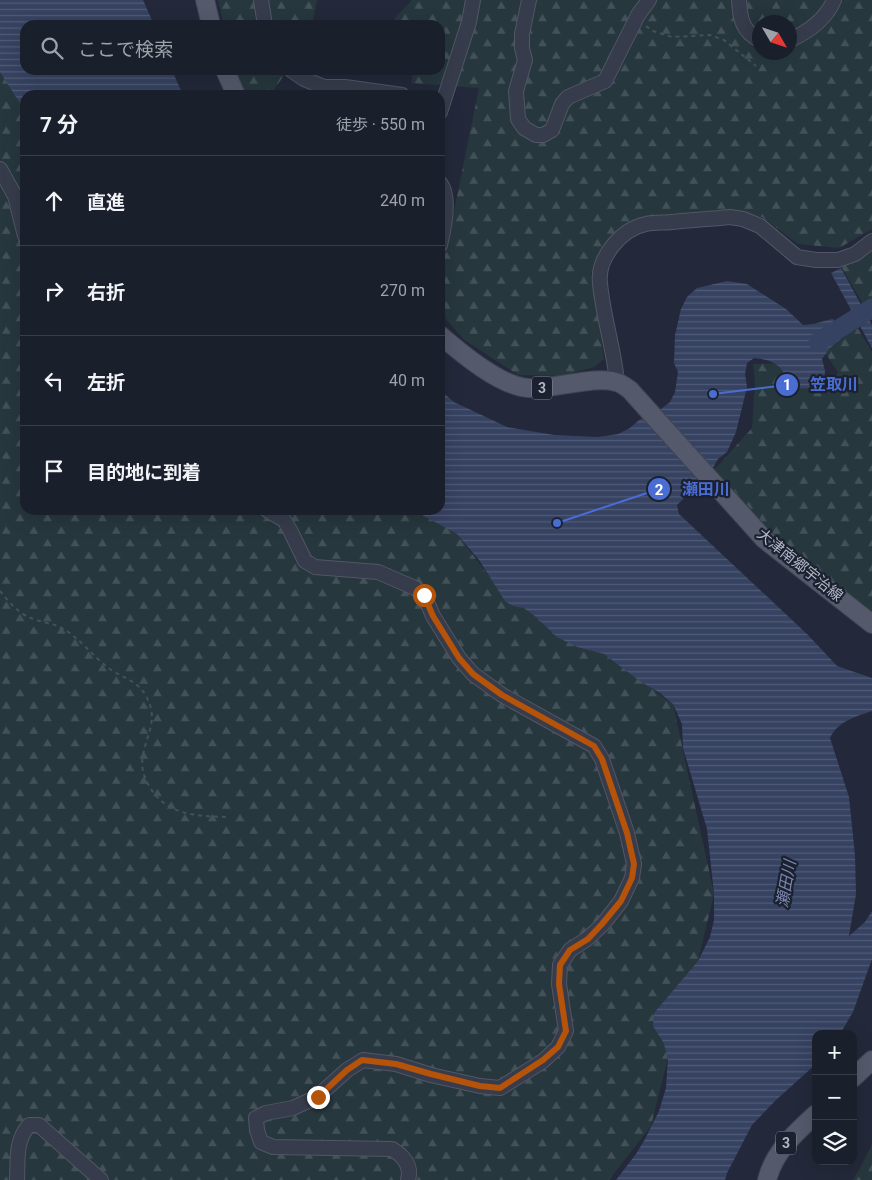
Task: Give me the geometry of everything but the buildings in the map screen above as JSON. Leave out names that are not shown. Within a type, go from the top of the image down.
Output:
[{"type":"main road","points":[[205,0],[210,20]]},
{"type":"main road","points":[[227,75],[234,90]]},
{"type":"main road","name":"3","points":[[445,338],[465,356],[499,378],[526,388],[544,388],[602,380],[616,382]]},
{"type":"main road","name":"大津南郷宇治線","points":[[616,382],[630,390],[650,410],[764,539],[872,624]]},
{"type":"main road","points":[[856,1075],[872,1060]]},
{"type":"main road","name":"3","points":[[767,1180],[770,1166],[782,1147],[812,1118]]},
{"type":"street","points":[[261,0],[264,20]]},
{"type":"street","points":[[445,92],[469,22],[473,0]]},
{"type":"street","points":[[529,0],[522,34],[522,48],[525,60],[516,91],[518,119],[524,128],[536,135],[543,135],[552,130],[562,104],[568,97],[605,80],[636,20],[650,0]]},
{"type":"street","points":[[739,0],[740,13],[745,28],[752,36]]},
{"type":"street","points":[[797,36],[816,24],[825,15],[834,0]]},
{"type":"street","points":[[298,75],[324,87],[366,90]]},
{"type":"street","points":[[0,169],[15,196],[20,216]]},
{"type":"street","points":[[445,197],[445,216]]},
{"type":"street","points":[[616,382],[615,367],[599,282],[601,266],[609,252],[631,230],[645,224],[730,217],[743,219],[760,226],[797,257],[816,260],[838,260],[847,257],[855,254],[872,241]]},
{"type":"street","points":[[276,515],[284,520],[305,561],[315,567],[378,572],[415,588],[424,595],[433,616],[459,658],[473,674],[502,695],[594,746],[602,759],[627,833],[634,864],[632,878],[621,901],[588,939],[570,950],[560,965],[559,984],[566,1031],[558,1047],[543,1060],[500,1088],[480,1086],[396,1064],[362,1060],[347,1070],[318,1097],[292,1108],[266,1113],[256,1118],[261,1142],[273,1147],[392,1149],[402,1155],[408,1165],[408,1180]]},
{"type":"street","points":[[17,1180],[18,1144],[23,1132],[29,1125],[39,1125],[101,1180]]},
{"type":"path","points":[[636,20],[654,31],[672,37],[710,35],[724,40],[756,66]]},
{"type":"path","points":[[0,591],[29,618],[60,627],[70,634],[111,670],[133,681],[146,696],[151,710],[152,727],[144,754],[142,771],[152,792],[166,806],[180,813],[196,816],[228,817]]},
{"type":"green space","points":[[218,0],[317,0],[313,20],[223,20]]},
{"type":"green space","points":[[412,0],[872,0],[872,229],[839,248],[798,244],[762,217],[704,211],[631,222],[591,273],[604,359],[594,367],[562,376],[518,375],[463,339],[445,318],[445,255],[479,88],[411,83],[413,75],[445,75],[445,20],[394,19]]},
{"type":"green space","points":[[0,50],[22,90],[20,90],[20,515],[428,515],[457,534],[501,592],[604,654],[673,704],[714,894],[698,961],[654,1013],[668,1058],[651,1126],[609,1180],[0,1180]]},
{"type":"green space","points":[[238,75],[284,75],[274,90],[242,90]]},
{"type":"green space","points":[[872,250],[872,301],[864,306],[841,266]]},
{"type":"green space","points":[[857,327],[872,352],[872,616],[772,533],[715,469],[752,428],[755,382],[753,364],[787,363],[809,382],[830,385],[838,372],[824,351]]},
{"type":"green space","points":[[872,1145],[872,1180],[852,1180],[855,1177]]},
{"type":"water","points":[[0,0],[143,0],[152,20],[20,20],[20,75],[174,75],[181,90],[20,90],[20,103],[0,72]]},
{"type":"water","points":[[841,268],[872,325],[872,348],[831,273]]},
{"type":"water","points":[[727,281],[747,284],[786,309],[803,325],[833,319],[843,337],[829,349],[822,359],[825,371],[824,380],[808,388],[796,387],[779,367],[772,362],[754,358],[747,363],[745,374],[747,387],[736,432],[727,452],[718,459],[704,484],[695,493],[684,498],[677,505],[679,514],[808,635],[837,666],[872,678],[872,711],[842,724],[833,732],[830,738],[849,797],[855,855],[856,894],[849,936],[865,922],[872,911],[872,959],[853,1012],[842,1030],[812,1030],[812,1068],[752,1125],[725,1180],[616,1180],[645,1139],[659,1111],[666,1088],[668,1058],[663,1042],[653,1026],[654,1013],[698,961],[710,937],[714,920],[714,894],[707,829],[683,748],[682,724],[673,704],[604,654],[577,647],[557,637],[524,608],[513,606],[505,601],[479,560],[457,534],[422,515],[445,515],[445,394],[454,402],[507,427],[554,435],[598,437],[618,434],[670,402],[675,392],[678,372],[674,363],[675,335],[681,309],[687,297],[697,288]]},
{"type":"waterway","points":[[818,342],[872,308]]},
{"type":"place","name":"笠取川","points":[[713,394]]},
{"type":"place","name":"瀬田川","points":[[557,523]]},
{"type":"route","points":[[318,1097],[347,1070],[362,1060],[396,1064],[480,1086],[500,1088],[543,1060],[558,1047],[566,1031],[559,984],[560,965],[570,950],[588,939],[602,924],[621,901],[632,878],[634,864],[627,833],[602,759],[594,746],[502,695],[473,674],[459,658],[433,616],[424,595]]}]
